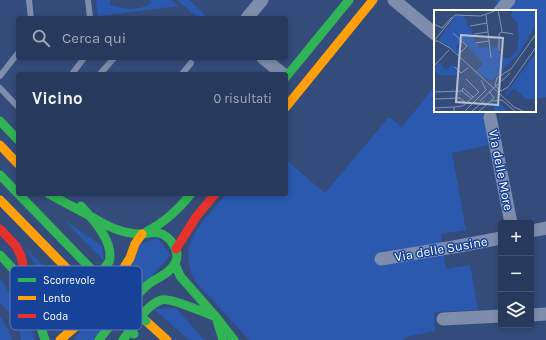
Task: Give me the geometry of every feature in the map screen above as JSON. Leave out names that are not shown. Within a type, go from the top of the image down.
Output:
[{"type":"main road","points":[[288,74],[349,0]]},
{"type":"main road","points":[[288,105],[373,0]]},
{"type":"main road","points":[[0,120],[16,138]]},
{"type":"main road","points":[[0,145],[16,162]]},
{"type":"main road","points":[[0,176],[16,192]]},
{"type":"main road","points":[[20,196],[88,266]]},
{"type":"main road","points":[[53,196],[117,232],[158,232],[171,240],[176,249],[177,257],[175,264],[167,272],[145,286],[142,290]]},
{"type":"main road","points":[[71,196],[90,216],[110,247],[111,255],[106,266]]},
{"type":"main road","points":[[125,266],[130,258],[135,244],[144,233],[160,225],[171,216],[189,196]]},
{"type":"main road","points":[[176,249],[196,217],[213,196]]},
{"type":"main road","points":[[0,200],[64,266]]},
{"type":"main road","points":[[0,229],[16,246],[21,256],[23,266]]},
{"type":"main road","points":[[0,255],[10,266]]},
{"type":"main road","points":[[175,264],[180,276],[234,340]]},
{"type":"main road","points":[[142,317],[151,306],[159,301],[167,300],[174,301],[216,317]]},
{"type":"main road","points":[[142,317],[167,340]]},
{"type":"main road","points":[[216,317],[223,340]]},
{"type":"main road","points":[[42,330],[45,340]]},
{"type":"main road","points":[[60,340],[72,330]]},
{"type":"main road","points":[[100,340],[108,330]]},
{"type":"main road","points":[[130,330],[137,337]]},
{"type":"main road","points":[[123,340],[131,330]]},
{"type":"street","points":[[249,16],[262,0]]},
{"type":"street","points":[[394,0],[434,33]]},
{"type":"street","points":[[501,10],[508,0]]},
{"type":"street","points":[[266,60],[280,72]]},
{"type":"street","name":"Via delle More","points":[[490,117],[510,220]]},
{"type":"street","points":[[534,230],[546,228]]},
{"type":"street","name":"Via delle Susine","points":[[381,259],[498,239]]},
{"type":"street","points":[[534,315],[546,314]]},
{"type":"street","points":[[442,319],[498,316]]},
{"type":"lane","points":[[29,0],[31,16]]},
{"type":"lane","points":[[88,0],[90,16]]},
{"type":"lane","points":[[0,76],[16,56]]},
{"type":"lane","points":[[74,72],[82,60]]},
{"type":"lane","points":[[102,72],[112,60]]},
{"type":"lane","points":[[184,72],[191,63]]},
{"type":"lane","points":[[0,88],[16,105]]},
{"type":"shaded area","points":[[96,0],[111,0],[110,5],[131,9],[146,6],[151,3],[151,0],[171,0],[178,6],[98,16]]},
{"type":"shaded area","points":[[177,0],[189,0],[204,16],[196,16]]},
{"type":"shaded area","points":[[494,0],[546,0],[546,97],[536,99],[536,10],[506,10]]},
{"type":"shaded area","points":[[434,87],[434,112],[484,112],[489,145],[452,153],[466,230],[441,234],[446,269],[470,265],[478,310],[434,312],[435,331],[409,336],[402,340],[249,340],[196,282],[190,268],[188,256],[190,245],[194,234],[201,224],[224,196],[288,196],[288,162],[325,193],[389,117],[402,127]]},
{"type":"shaded area","points":[[64,220],[102,246],[104,261]]},
{"type":"shaded area","points":[[157,238],[171,255],[142,287],[142,266],[126,266],[141,244]]},
{"type":"shaded area","points":[[25,247],[44,266],[36,266]]},
{"type":"shaded area","points":[[0,278],[10,294],[10,315],[0,303]]},
{"type":"shaded area","points":[[176,308],[204,340],[189,340],[154,309]]},
{"type":"shaded area","points":[[0,316],[10,333],[12,340],[0,340]]},
{"type":"shaded area","points":[[19,330],[32,330],[35,340],[21,340]]},
{"type":"shaded area","points":[[81,330],[103,330],[94,340],[74,340]]},
{"type":"traffic: fast","points":[[288,75],[349,0]]},
{"type":"traffic: fast","points":[[0,121],[16,138]]},
{"type":"traffic: fast","points":[[0,175],[16,192]]},
{"type":"traffic: fast","points":[[20,196],[88,266]]},
{"type":"traffic: fast","points":[[53,196],[90,216]]},
{"type":"traffic: fast","points":[[146,232],[159,225],[170,216],[189,196]]},
{"type":"traffic: fast","points":[[81,206],[106,239],[110,255],[109,262],[106,266]]},
{"type":"traffic: fast","points":[[92,217],[127,233],[159,233],[167,237],[173,244],[177,252],[177,257],[172,268],[142,290]]},
{"type":"traffic: fast","points":[[0,255],[10,266]]},
{"type":"traffic: fast","points":[[175,264],[180,276],[234,340]]},
{"type":"traffic: fast","points":[[142,315],[155,303],[165,300],[179,303],[216,317]]},
{"type":"traffic: fast","points":[[142,317],[146,321]]},
{"type":"traffic: fast","points":[[216,317],[223,340]]},
{"type":"traffic: fast","points":[[42,330],[45,340]]},
{"type":"traffic: fast","points":[[99,340],[107,330]]},
{"type":"traffic: fast","points":[[123,340],[130,330]]},
{"type":"traffic: fast","points":[[130,330],[134,334]]},
{"type":"traffic: slow","points":[[288,105],[373,0]]},
{"type":"traffic: slow","points":[[0,145],[16,162]]},
{"type":"traffic: slow","points":[[0,200],[64,266]]},
{"type":"traffic: slow","points":[[125,266],[130,258],[135,244],[142,234]]},
{"type":"traffic: slow","points":[[146,321],[167,340]]},
{"type":"traffic: slow","points":[[60,340],[72,330]]},
{"type":"traffic: jam","points":[[176,249],[196,217],[213,196]]},
{"type":"traffic: jam","points":[[0,229],[16,246],[21,256],[23,266]]}]
